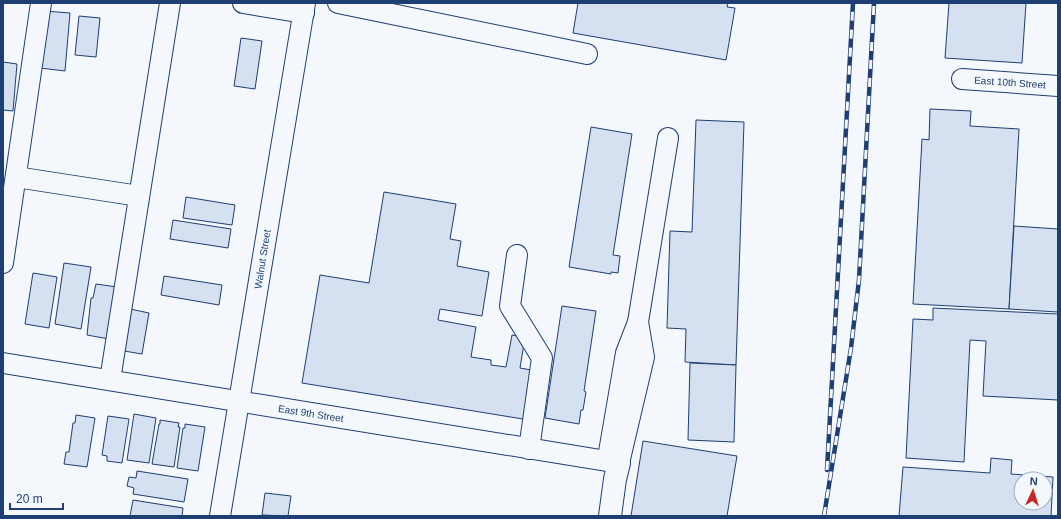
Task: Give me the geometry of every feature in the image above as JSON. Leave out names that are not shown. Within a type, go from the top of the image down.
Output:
[{"type":"main road","points":[[610,516],[614,479],[613,462]]},
{"type":"street","points":[[3,263],[41,3]]},
{"type":"street","points":[[110,380],[170,3]]},
{"type":"street","points":[[244,3],[304,8]]},
{"type":"street","points":[[338,3],[587,54]]},
{"type":"street","name":"Walnut Street","points":[[220,516],[304,8]]},
{"type":"street","name":"East 10th Street","points":[[962,79],[1058,86]]},
{"type":"street","points":[[613,462],[644,357],[638,322],[668,138]]},
{"type":"street","points":[[16,177],[139,196]]},
{"type":"street","points":[[517,255],[510,306],[542,358],[529,449]]},
{"type":"street","name":"East 9th Street","points":[[3,363],[613,462]]},
{"type":"building","points":[[578,3],[728,3],[727,7],[735,8],[726,60],[573,33]]},
{"type":"building","points":[[949,3],[1026,3],[1022,63],[945,58]]},
{"type":"building","points":[[45,11],[70,13],[65,71],[40,68]]},
{"type":"building","points":[[79,16],[100,18],[96,57],[75,55]]},
{"type":"building","points":[[241,38],[262,41],[255,89],[234,86]]},
{"type":"building","points":[[3,62],[17,64],[13,111],[3,110]]},
{"type":"building","points":[[930,109],[971,111],[970,126],[1019,129],[1009,309],[913,304],[922,139],[929,140]]},
{"type":"building","points":[[696,120],[744,122],[736,365],[685,362],[686,329],[667,328],[670,231],[692,232]]},
{"type":"building","points":[[591,127],[632,134],[613,255],[620,256],[618,273],[611,272],[611,274],[569,267]]},
{"type":"building","points":[[384,192],[456,204],[450,239],[461,241],[457,266],[489,272],[482,316],[440,309],[438,320],[476,327],[471,357],[491,360],[491,365],[506,367],[512,335],[525,337],[520,368],[537,371],[529,420],[302,383],[320,275],[369,283]]},
{"type":"building","points":[[186,197],[235,205],[232,225],[183,218]]},
{"type":"building","points":[[173,220],[231,229],[228,248],[170,239]]},
{"type":"building","points":[[1014,226],[1058,229],[1058,312],[1009,309]]},
{"type":"building","points":[[64,263],[91,267],[81,329],[55,324]]},
{"type":"building","points":[[33,273],[57,277],[49,328],[25,324]]},
{"type":"building","points":[[164,276],[222,285],[219,305],[161,295]]},
{"type":"building","points":[[96,284],[117,287],[109,339],[87,335],[91,298],[93,298]]},
{"type":"building","points":[[562,306],[596,311],[584,391],[586,392],[579,424],[545,418]]},
{"type":"building","points":[[933,308],[1058,314],[1058,400],[983,396],[986,341],[970,340],[964,462],[906,458],[913,319],[933,320]]},
{"type":"building","points":[[130,309],[149,313],[142,354],[124,351]]},
{"type":"building","points":[[690,363],[736,365],[734,442],[688,440]]},
{"type":"building","points":[[134,414],[156,418],[149,463],[127,460]]},
{"type":"building","points":[[76,415],[95,418],[87,467],[64,464],[66,452],[69,452],[73,423],[75,423]]},
{"type":"building","points":[[108,416],[129,419],[122,463],[107,461],[107,456],[102,455]]},
{"type":"building","points":[[160,420],[179,423],[178,427],[180,427],[174,467],[152,464]]},
{"type":"building","points":[[185,424],[205,427],[198,471],[177,468],[183,428],[185,428]]},
{"type":"building","points":[[643,441],[737,456],[727,516],[631,516]]},
{"type":"building","points":[[991,458],[1012,460],[1011,474],[1013,474],[1013,511],[1051,511],[1051,516],[899,516],[903,467],[990,473]]},
{"type":"building","points":[[137,471],[188,479],[184,502],[133,494],[134,488],[127,486],[129,477],[136,478]]},
{"type":"building","points":[[265,493],[291,496],[288,516],[262,515]]},
{"type":"building","points":[[133,500],[183,508],[182,516],[130,516]]},
{"type":"railway","points":[[827,470],[853,3]]},
{"type":"railway","points":[[824,516],[851,348],[859,280],[874,3]]}]
